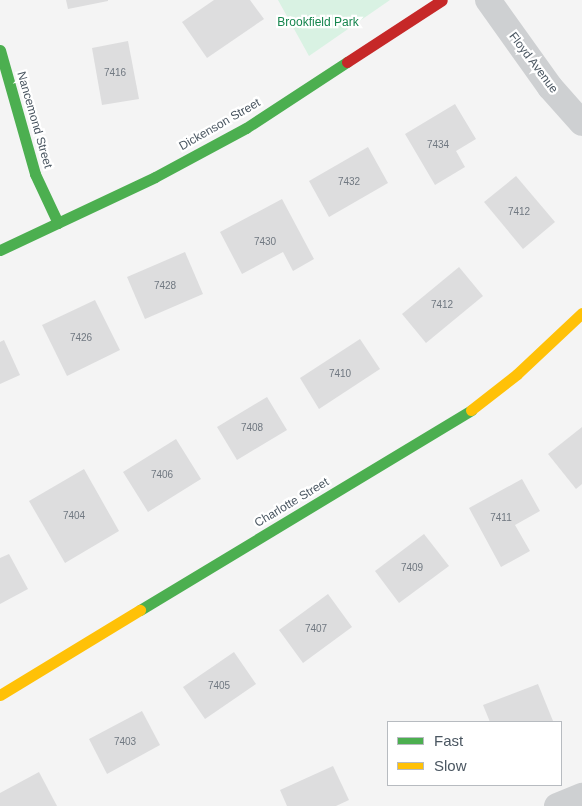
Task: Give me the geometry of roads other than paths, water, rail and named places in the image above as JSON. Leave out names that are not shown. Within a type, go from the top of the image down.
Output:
[{"type":"street","name":"Dickenson Street","points":[[0,250],[58,223],[246,128],[442,0]]},
{"type":"street","name":"Floyd Avenue","points":[[488,0],[550,87],[582,123]]},
{"type":"street","name":"Nancemond Street","points":[[0,50],[35,174],[58,223]]},
{"type":"street","name":"Charlotte Street","points":[[0,695],[472,408],[517,374],[582,313]]},
{"type":"street","points":[[557,806],[582,796]]},
{"type":"park label","name":"Brookfield Park","points":[[318,23]]}]
